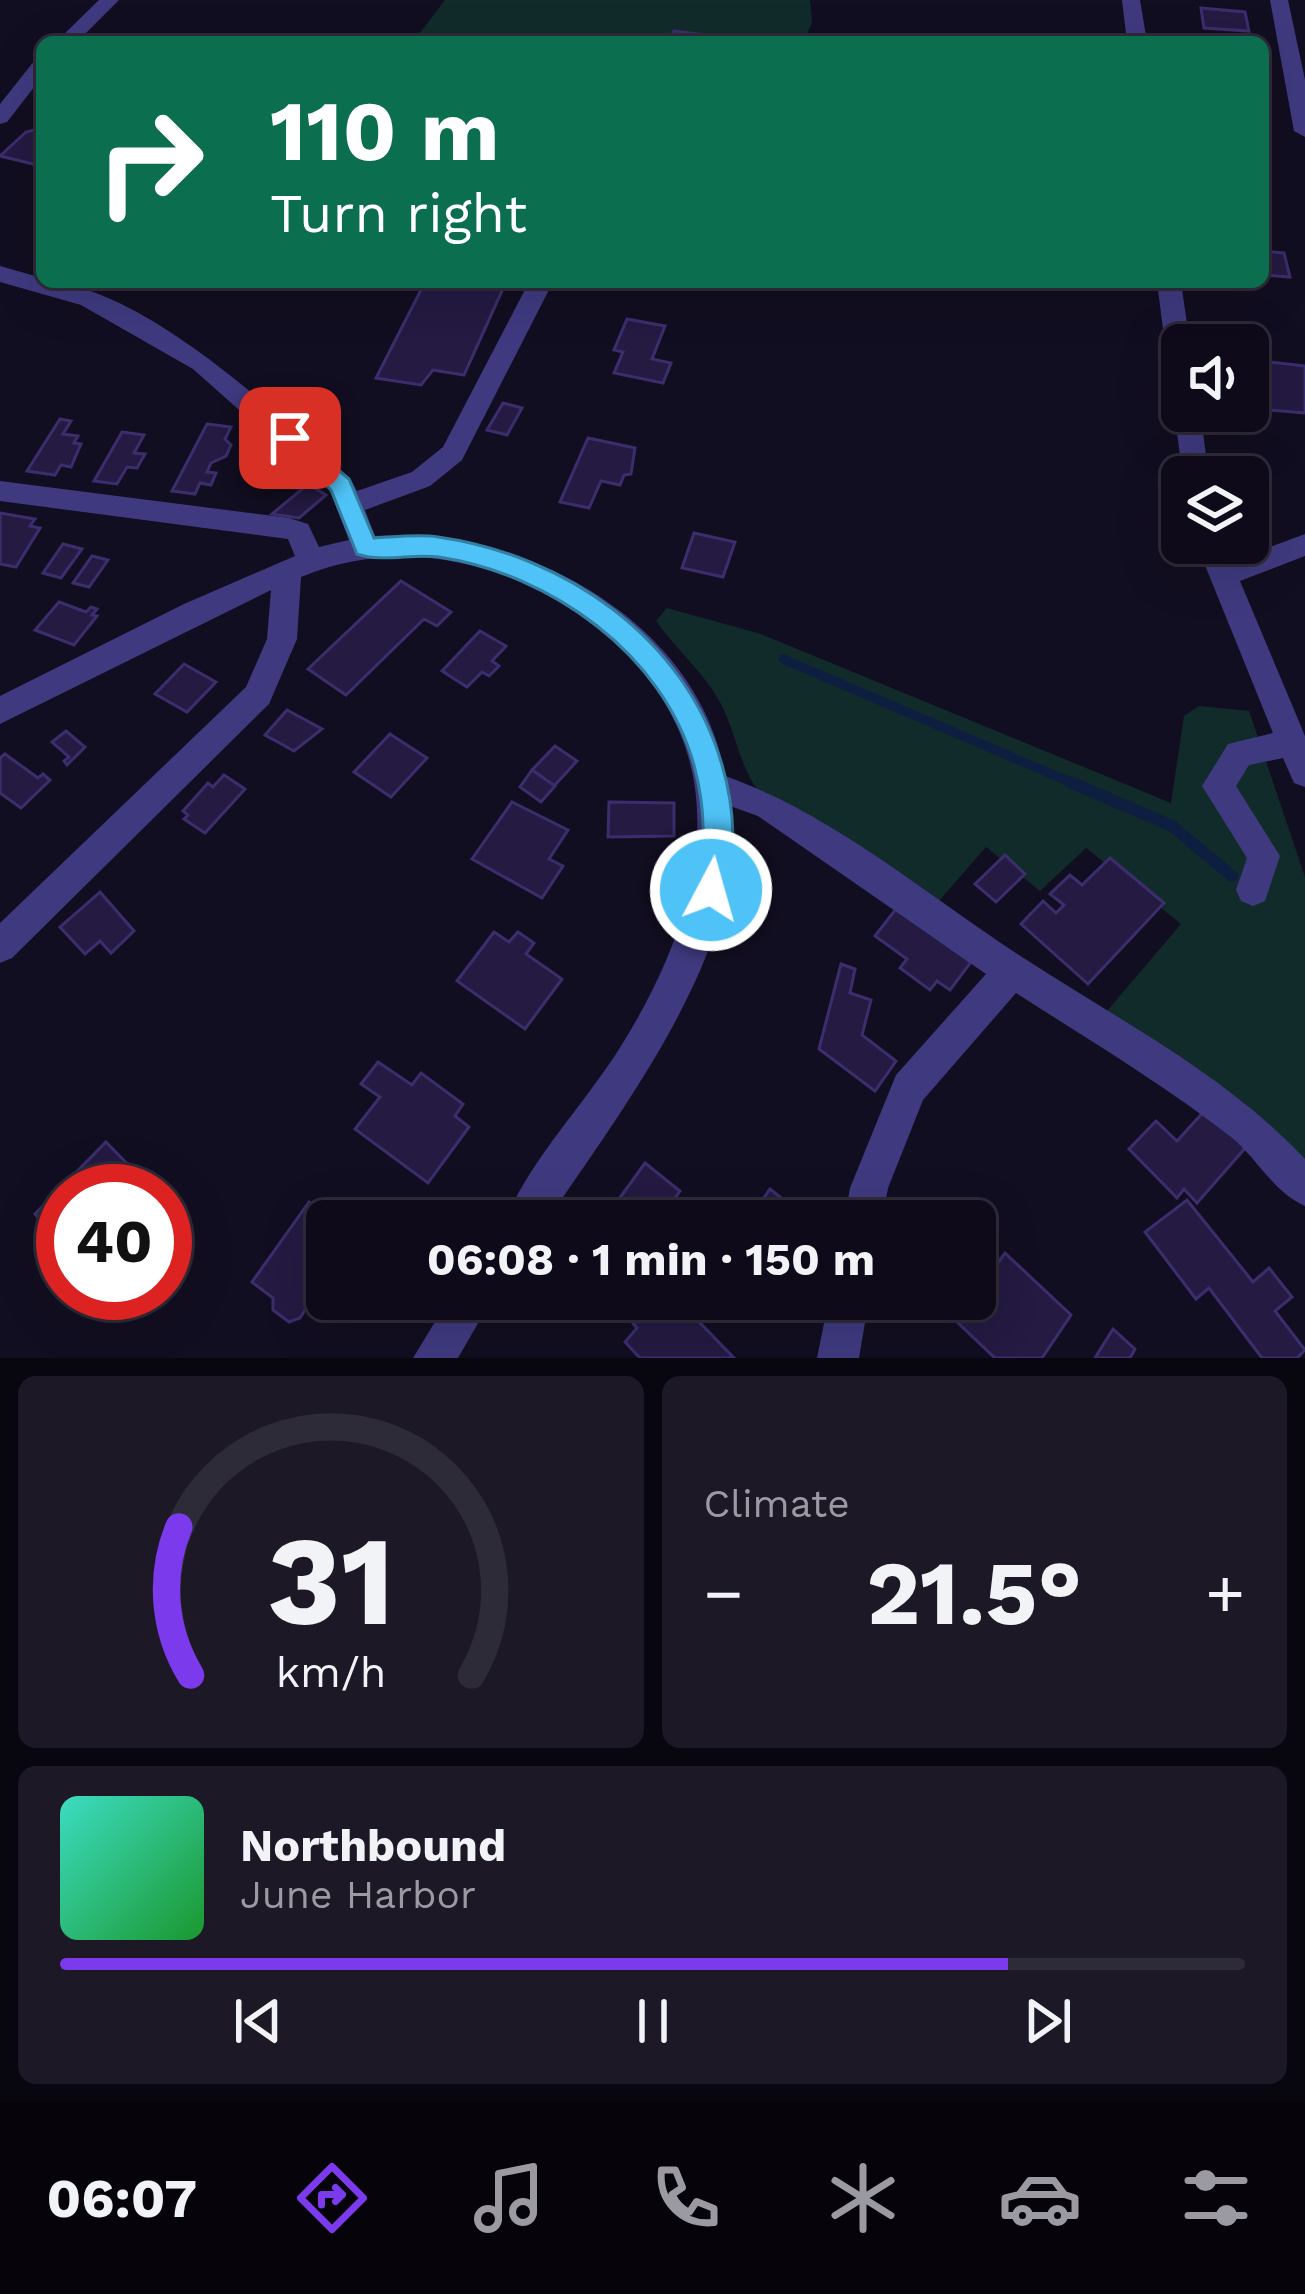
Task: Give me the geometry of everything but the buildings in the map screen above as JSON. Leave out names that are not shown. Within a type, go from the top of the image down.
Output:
[{"type":"street","points":[[72,36],[110,0]]},
{"type":"street","points":[[1131,0],[1136,36]]},
{"type":"street","points":[[1279,0],[1305,130]]},
{"type":"street","points":[[4,108],[36,71]]},
{"type":"street","points":[[0,274],[36,284]]},
{"type":"street","points":[[50,288],[89,299],[202,363],[319,464],[352,504],[366,548]]},
{"type":"street","points":[[352,504],[421,479],[453,453],[538,288]]},
{"type":"street","points":[[1170,288],[1175,324]]},
{"type":"street","points":[[0,490],[289,529],[298,532],[300,566],[282,639],[258,695],[0,946]]},
{"type":"street","points":[[1222,576],[1305,545]]},
{"type":"street","points":[[0,711],[196,612],[300,566],[366,548],[427,546],[504,562],[537,575],[615,623],[675,686],[699,733],[714,786],[718,837],[711,890],[686,962],[645,1036],[538,1200]]},
{"type":"street","points":[[1218,564],[1299,757],[1239,754],[1218,786],[1264,856],[1252,890]]},
{"type":"street","points":[[714,786],[769,806],[1012,971],[1193,1085],[1251,1129],[1305,1187]]},
{"type":"street","points":[[867,1200],[909,1088],[1012,971]]},
{"type":"street","points":[[434,1358],[458,1320]]},
{"type":"street","points":[[838,1358],[844,1320]]},
{"type":"green space","points":[[445,0],[810,0],[812,22],[806,36],[418,36]]},
{"type":"green space","points":[[667,608],[761,634],[1171,803],[1184,716],[1199,706],[1249,711],[1305,877],[1305,1165],[1107,1011],[1181,924],[1086,848],[1040,891],[986,847],[938,902],[760,793],[717,697],[656,621]]},
{"type":"waterway","points":[[783,659],[1070,782]]},
{"type":"waterway","points":[[1070,782],[1077,785]]},
{"type":"waterway","points":[[1070,782],[1172,826],[1232,876]]},
{"type":"route","points":[[290,438],[341,485],[366,548],[410,544],[461,549],[504,562],[574,596],[615,623],[649,654],[675,686],[699,733],[714,786],[718,837],[711,890]]}]
